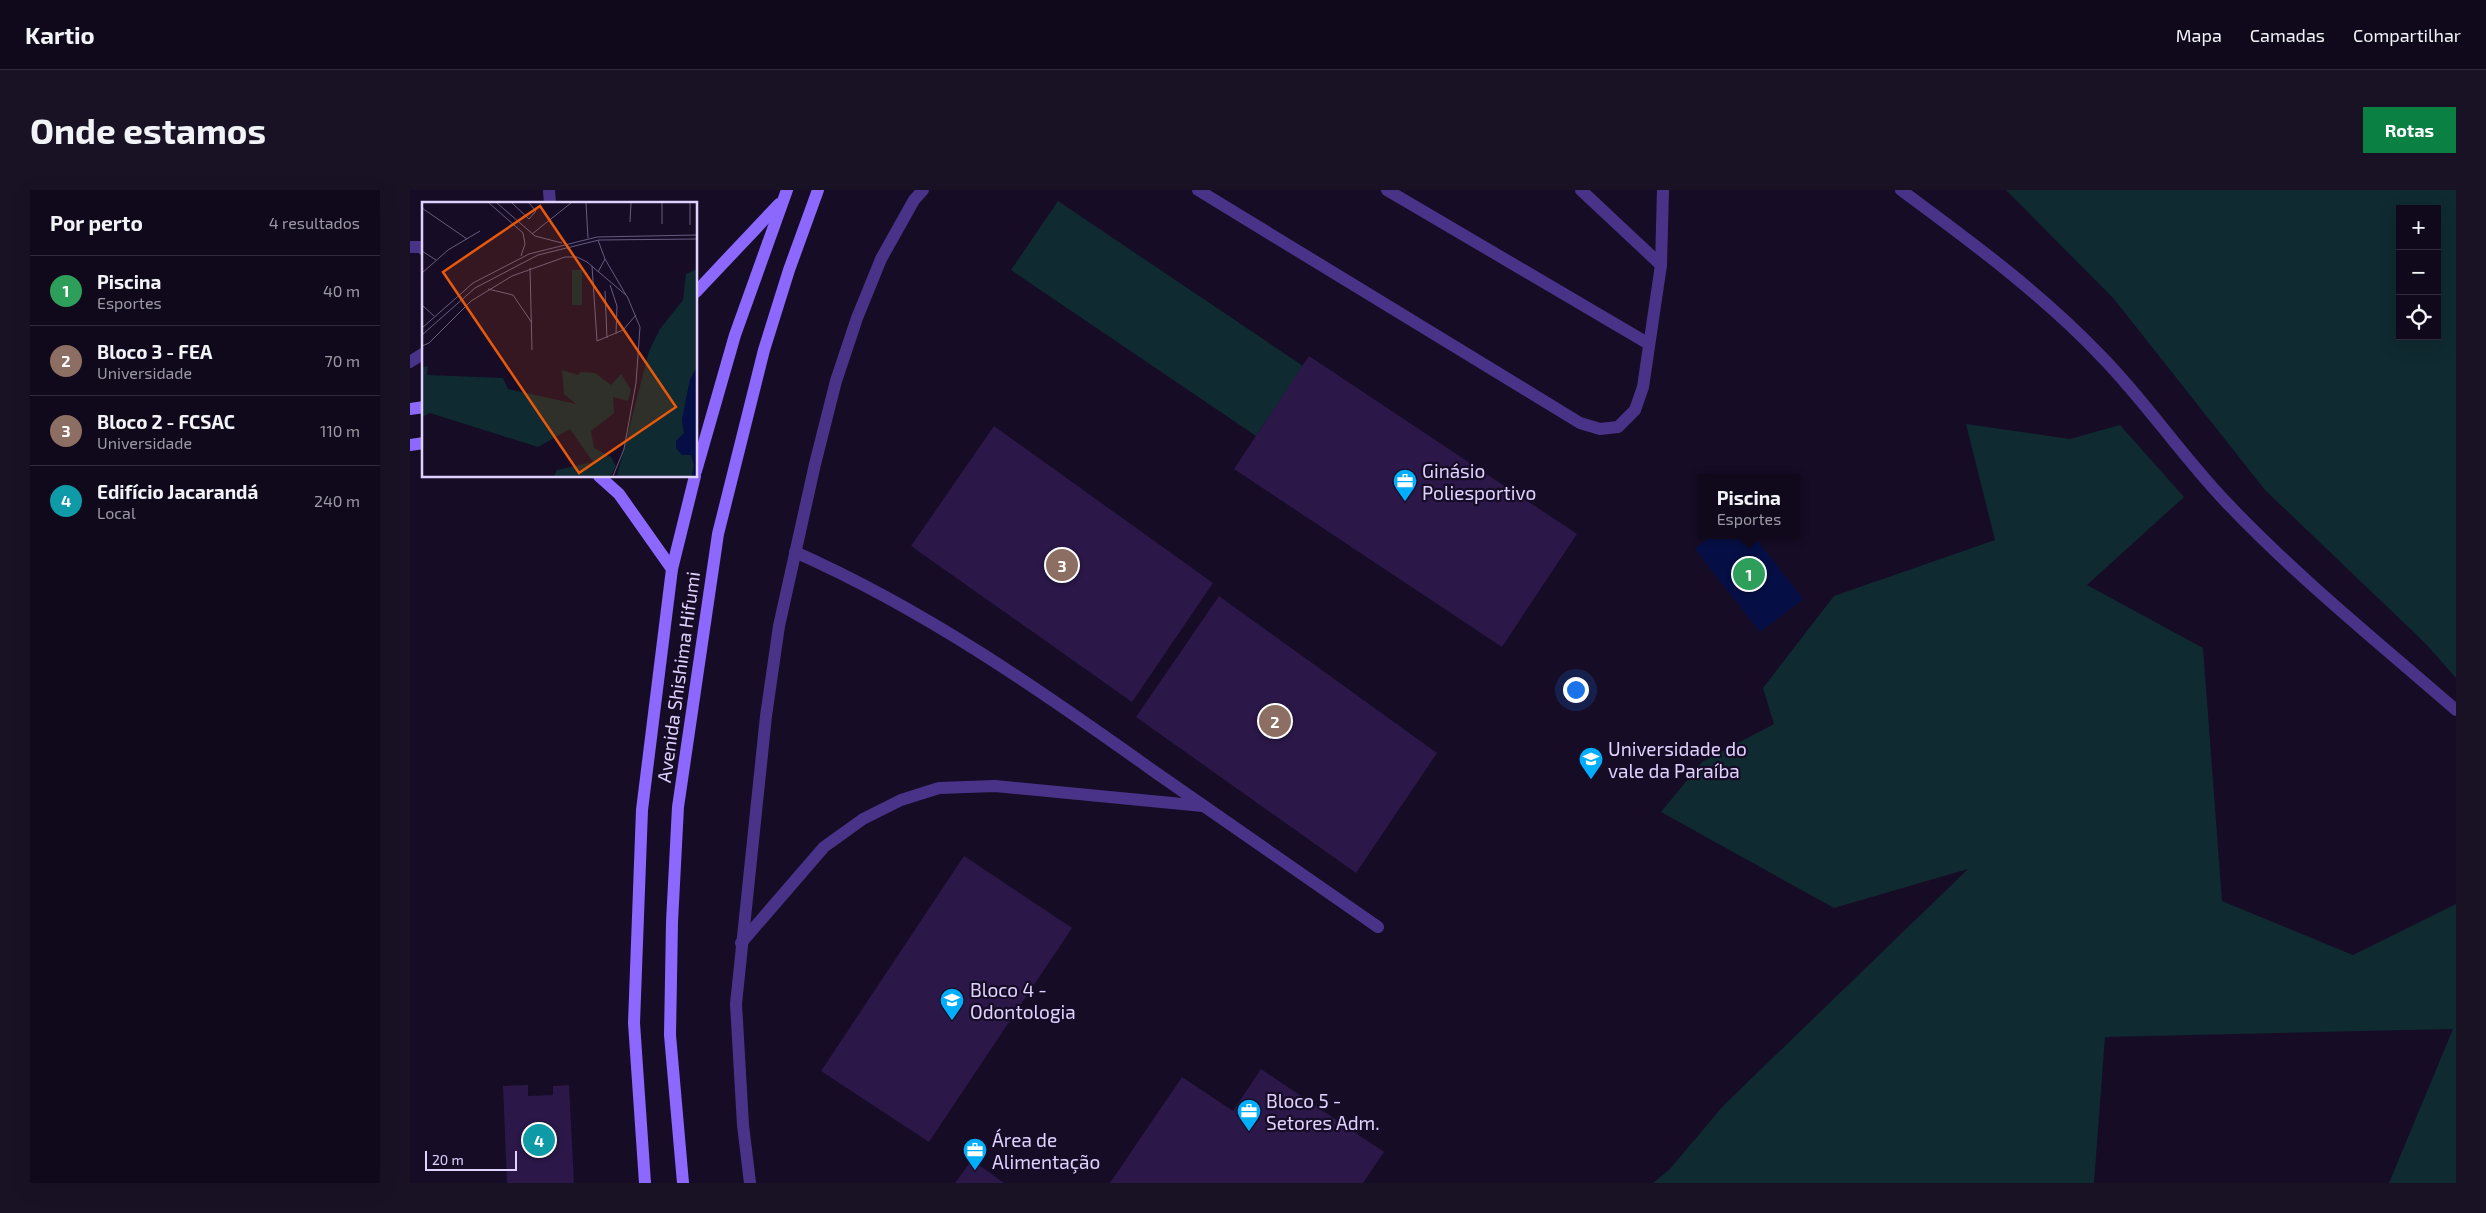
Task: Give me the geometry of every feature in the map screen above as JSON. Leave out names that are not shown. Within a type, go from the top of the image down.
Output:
[{"type":"street","name":"Avenida Shishima Hifumi","points":[[683,1183],[670,1035],[672,922],[678,808],[718,534],[764,350],[789,270],[818,190]]},
{"type":"street","points":[[750,1183],[743,1125],[736,1004],[766,716],[779,626],[836,381],[856,318],[881,260],[914,200],[923,190]]},
{"type":"street","points":[[1198,190],[1580,423],[1600,429],[1618,427],[1635,410],[1643,387],[1662,265],[1663,190]]},
{"type":"street","points":[[1387,190],[1649,344]]},
{"type":"street","points":[[1581,190],[1662,265]]},
{"type":"street","points":[[1901,190],[1972,243],[2025,286],[2101,356],[2225,501],[2280,556],[2456,710]]},
{"type":"street","points":[[698,290],[785,195]]},
{"type":"street","points":[[698,464],[735,335],[785,195]]},
{"type":"street","points":[[410,362],[422,354]]},
{"type":"street","points":[[601,478],[619,494],[672,570]]},
{"type":"street","name":"Avenida Shishima Hifumi","points":[[646,1183],[634,1023],[642,810],[672,570],[695,478]]},
{"type":"street","points":[[795,552],[849,575],[901,604],[985,656],[1378,927]]},
{"type":"street","points":[[741,943],[824,848],[863,819],[878,811],[901,800],[939,788],[995,786],[1204,806]]},
{"type":"green space","points":[[2006,190],[2456,190],[2456,678],[2425,643],[2265,490],[2114,299]]},
{"type":"green space","points":[[1058,201],[1303,366],[1256,436],[1011,270]]},
{"type":"green space","points":[[1966,424],[2070,439],[2120,425],[2184,497],[2087,585],[2203,648],[2222,901],[2353,955],[2456,904],[2456,1183],[2389,1183],[2453,1029],[2105,1037],[2094,1183],[1653,1183],[1669,1170],[1723,1106],[1968,869],[1834,908],[1661,812],[1702,762],[1774,724],[1763,688],[1834,596],[1995,540]]},
{"type":"shaded area","points":[[1707,539],[1756,539],[1803,599],[1760,632],[1695,549]]},
{"type":"building","name":"Ginásio Poliesportivo","points":[[1309,356],[1577,534],[1502,647],[1234,469]]},
{"type":"building","points":[[994,426],[1213,583],[1132,702],[911,546]]},
{"type":"building","points":[[1219,596],[1437,753],[1356,873],[1136,717]]},
{"type":"building","name":"Bloco 4 - Odontologia","points":[[964,856],[1072,928],[929,1142],[821,1071]]},
{"type":"building","name":"Bloco 5 - Setores Adm.","points":[[1261,1069],[1384,1152],[1363,1183],[1110,1183],[1182,1077],[1233,1111]]},
{"type":"building","points":[[528,1085],[528,1096],[553,1095],[553,1086],[569,1085],[574,1183],[507,1183],[503,1086]]},
{"type":"building","name":"Área de Alimentação","points":[[972,1160],[1004,1183],[955,1183]]},
{"type":"place","name":"Ginásio Poliesportivo","points":[[1405,502]]},
{"type":"place","name":"Bloco 2 - FCSAC","points":[[1062,565]]},
{"type":"place","name":"Piscina","points":[[1749,574]]},
{"type":"place","name":"Bloco 3 - FEA","points":[[1275,721]]},
{"type":"place","name":"Universidade do vale da Paraíba","points":[[1591,780]]},
{"type":"place","name":"Bloco 4 - Odontologia","points":[[952,1021]]},
{"type":"place","name":"Bloco 5 - Setores Adm.","points":[[1249,1132]]},
{"type":"place","name":"Edifício Jacarandá","points":[[539,1140]]},
{"type":"place","name":"Área de Alimentação","points":[[975,1171]]}]
